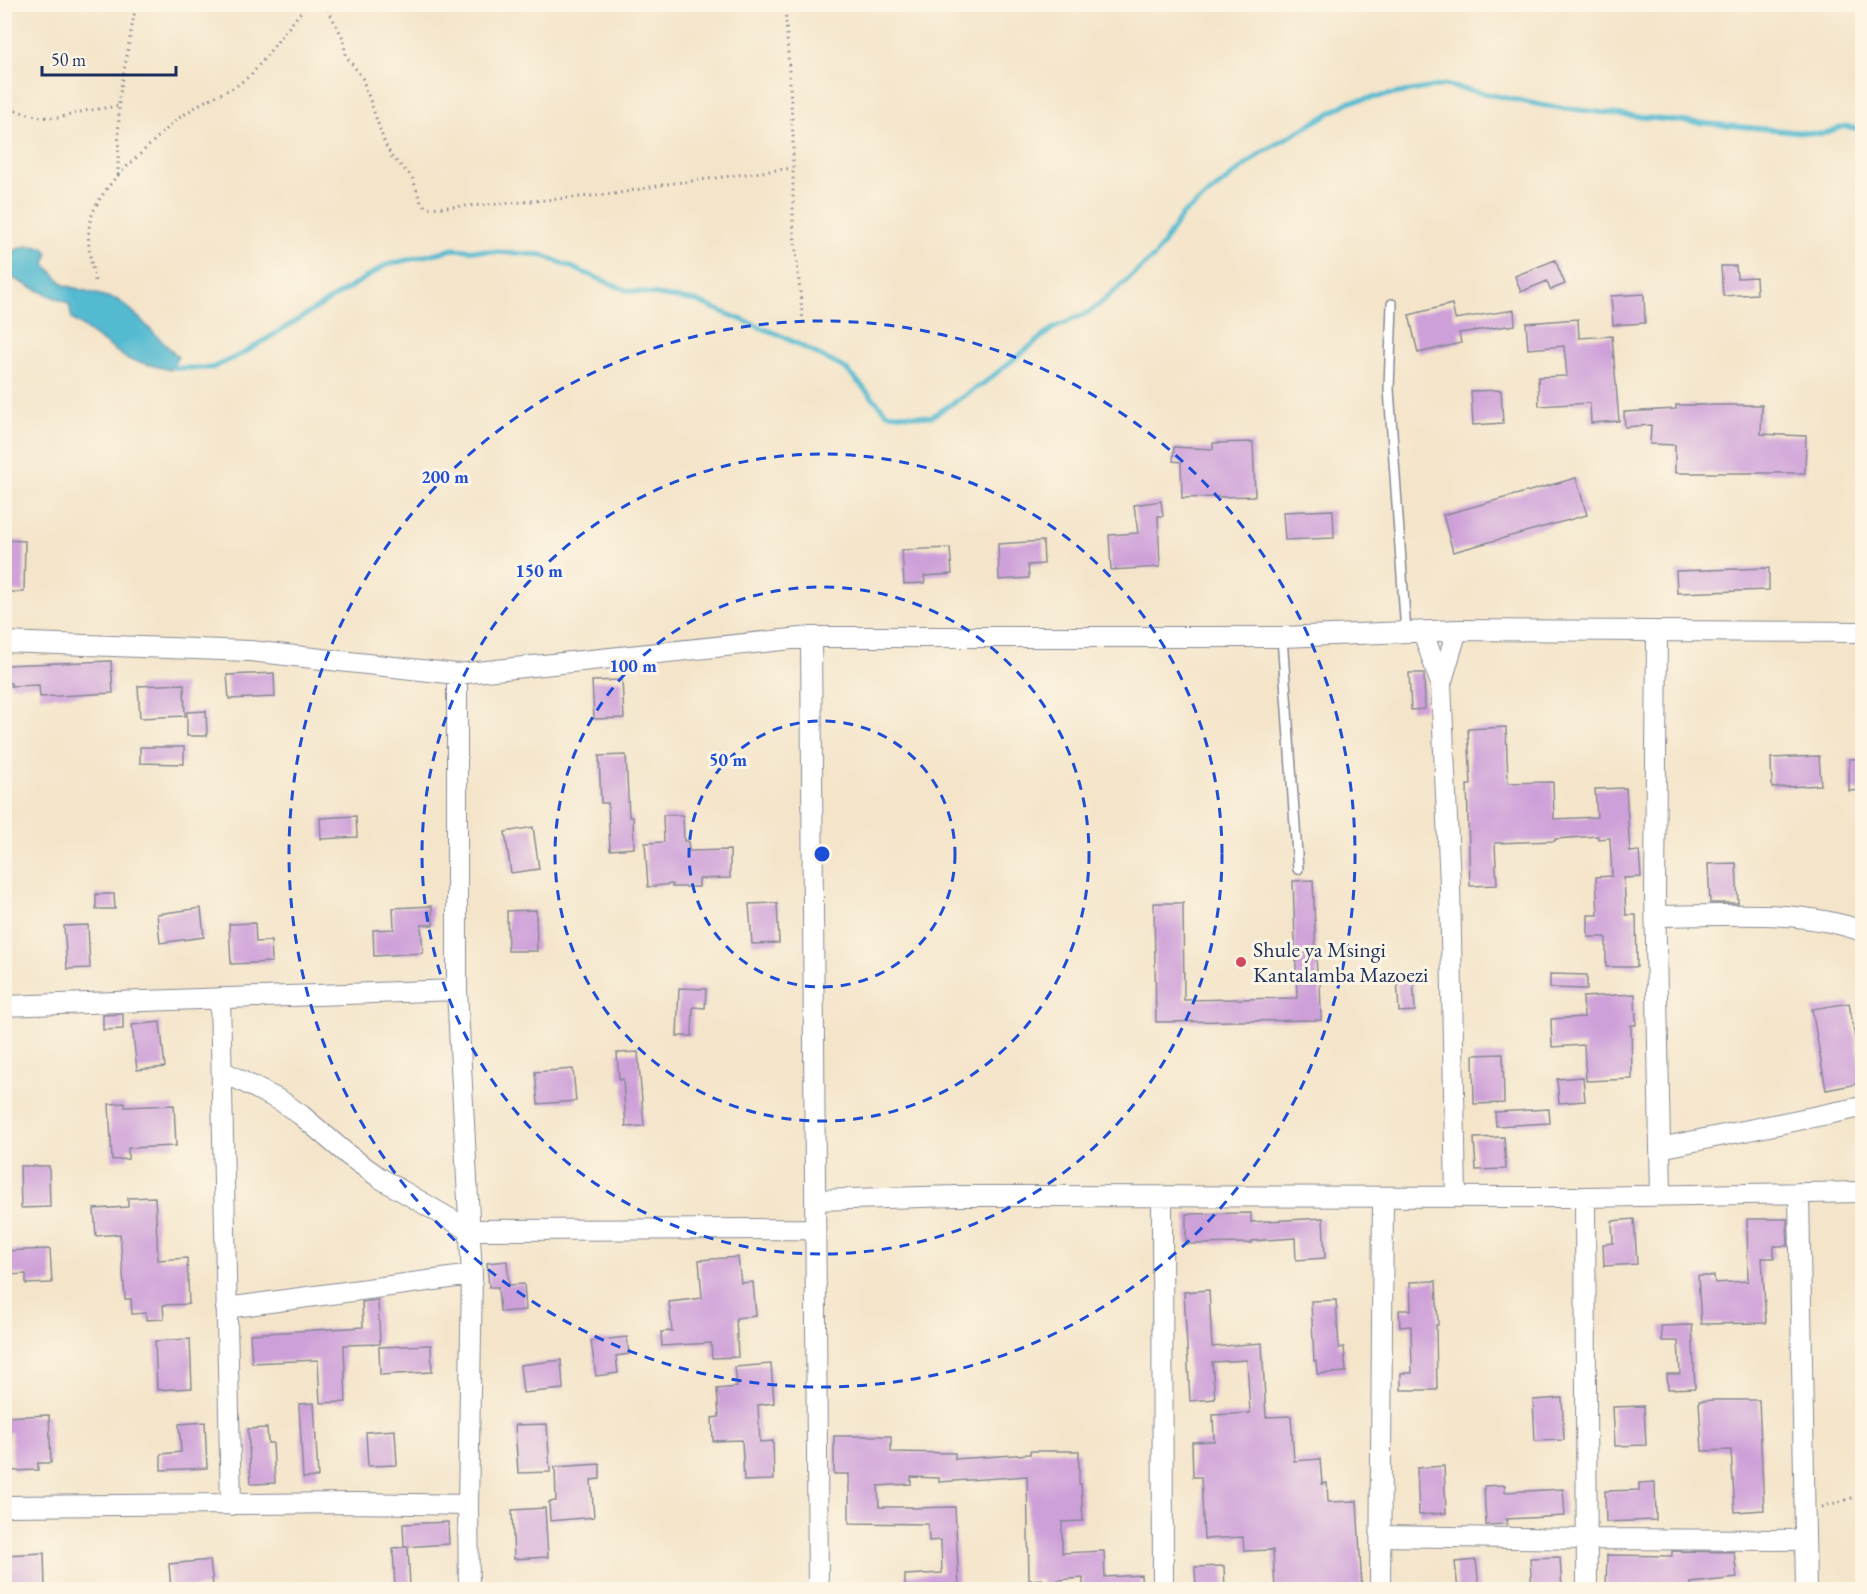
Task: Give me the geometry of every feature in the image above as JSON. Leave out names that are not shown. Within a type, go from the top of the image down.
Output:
[{"type":"street","points":[[1456,1197],[1450,885],[1441,684],[1457,630]]},
{"type":"street","points":[[4,642],[250,651],[457,674],[811,637],[1282,637],[1457,630],[1863,632]]},
{"type":"street","points":[[1414,632],[1441,684]]},
{"type":"street","points":[[1657,632],[1656,916],[1661,1195]]},
{"type":"street","points":[[811,637],[818,1590]]},
{"type":"street","points":[[457,674],[457,990],[472,1275],[468,1505],[469,1590]]},
{"type":"street","points":[[1656,916],[1798,917],[1821,919],[1863,931]]},
{"type":"street","points":[[4,1006],[457,990]]},
{"type":"street","points":[[220,998],[231,1505]]},
{"type":"street","points":[[222,1071],[301,1114],[348,1155],[380,1178],[469,1230],[814,1229]]},
{"type":"street","points":[[1660,1148],[1863,1107]]},
{"type":"street","points":[[815,1200],[957,1196],[1383,1198],[1863,1192]]},
{"type":"street","points":[[1799,1193],[1806,1590]]},
{"type":"street","points":[[1162,1197],[1163,1590]]},
{"type":"street","points":[[1585,1197],[1587,1590]]},
{"type":"street","points":[[1380,1590],[1383,1198]]},
{"type":"street","points":[[226,1308],[472,1275]]},
{"type":"street","points":[[4,1506],[355,1503],[468,1505]]},
{"type":"street","points":[[1380,1536],[1805,1540]]},
{"type":"lane","points":[[1392,304],[1389,389],[1414,632]]},
{"type":"lane","points":[[1282,637],[1298,869]]},
{"type":"path","points":[[118,175],[119,106],[136,4]]},
{"type":"path","points":[[95,281],[87,247],[90,220],[100,195],[176,120],[203,102],[235,87],[252,74],[307,4]]},
{"type":"path","points":[[325,4],[343,38],[346,56],[362,77],[385,144],[392,157],[412,177],[421,202],[427,208],[614,194],[667,184],[793,168]]},
{"type":"path","points":[[785,4],[794,222],[803,322]]},
{"type":"path","points":[[4,108],[40,117],[59,117],[119,106]]},
{"type":"path","points":[[1805,1510],[1836,1504],[1863,1495]]},
{"type":"water","points":[[27,246],[43,247],[48,253],[45,264],[64,285],[118,300],[131,310],[178,357],[170,370],[127,359],[72,319],[69,304],[5,273],[5,254]]},
{"type":"building","points":[[1555,260],[1565,284],[1550,290],[1547,281],[1521,292],[1515,276]]},
{"type":"building","points":[[1721,266],[1736,266],[1737,278],[1756,277],[1757,294],[1723,296]]},
{"type":"building","points":[[1644,294],[1645,323],[1613,325],[1611,296]]},
{"type":"building","points":[[1452,304],[1455,319],[1514,310],[1515,325],[1459,333],[1461,343],[1418,353],[1409,315]]},
{"type":"building","points":[[1578,319],[1579,338],[1612,336],[1619,421],[1591,423],[1590,403],[1539,406],[1538,377],[1567,376],[1564,346],[1528,349],[1526,323]]},
{"type":"building","points":[[1501,390],[1503,423],[1473,425],[1471,391]]},
{"type":"building","points":[[1676,405],[1762,405],[1761,434],[1806,436],[1805,473],[1675,473],[1675,445],[1650,444],[1651,425],[1625,427],[1624,412],[1676,409]]},
{"type":"building","points":[[1253,442],[1255,496],[1182,498],[1181,462],[1173,461],[1174,447],[1213,449],[1213,443]]},
{"type":"building","points":[[1576,478],[1587,515],[1453,552],[1443,515]]},
{"type":"building","points":[[1161,501],[1163,516],[1158,516],[1160,567],[1111,570],[1109,535],[1138,533],[1134,505]]},
{"type":"building","points":[[1333,510],[1334,538],[1285,540],[1283,512]]},
{"type":"building","points":[[4,540],[25,541],[24,592],[4,592]]},
{"type":"building","points":[[1043,541],[1044,564],[1028,565],[1029,578],[999,580],[998,544]]},
{"type":"building","points":[[950,548],[952,574],[924,576],[925,583],[904,584],[902,550]]},
{"type":"building","points":[[1769,568],[1769,590],[1677,593],[1676,571]]},
{"type":"building","points":[[111,661],[113,693],[40,697],[39,685],[11,686],[11,683],[4,683],[4,665]]},
{"type":"building","points":[[274,673],[275,697],[229,699],[227,675]]},
{"type":"building","points":[[1409,673],[1424,673],[1425,709],[1411,710]]},
{"type":"building","points":[[622,680],[624,718],[594,719],[592,681]]},
{"type":"building","points":[[184,684],[185,716],[140,718],[138,686]]},
{"type":"building","points":[[206,711],[207,736],[187,736],[187,712]]},
{"type":"building","points":[[1506,727],[1508,783],[1553,782],[1554,819],[1597,817],[1595,789],[1626,788],[1630,852],[1639,851],[1641,877],[1624,878],[1626,915],[1636,915],[1637,967],[1606,967],[1606,937],[1588,937],[1588,915],[1598,915],[1596,877],[1612,876],[1610,838],[1598,839],[1598,836],[1555,839],[1555,841],[1495,843],[1497,885],[1470,886],[1467,785],[1471,785],[1468,729]]},
{"type":"building","points":[[140,747],[184,747],[184,764],[140,763]]},
{"type":"building","points":[[626,755],[629,817],[633,817],[634,848],[610,850],[608,803],[601,803],[599,756]]},
{"type":"building","points":[[1819,756],[1821,785],[1772,788],[1771,758]]},
{"type":"building","points":[[1849,759],[1863,759],[1863,790],[1849,791]]},
{"type":"building","points":[[663,815],[683,815],[684,841],[688,841],[689,851],[730,850],[730,878],[699,879],[699,887],[672,887],[672,884],[648,887],[645,843],[664,842]]},
{"type":"building","points":[[356,816],[357,837],[321,839],[320,818]]},
{"type":"building","points":[[533,827],[539,869],[511,873],[505,832]]},
{"type":"building","points":[[1736,863],[1738,903],[1710,903],[1708,864]]},
{"type":"building","points":[[1313,880],[1321,1020],[1156,1022],[1154,903],[1183,903],[1184,1000],[1297,998],[1293,881]]},
{"type":"building","points":[[96,894],[114,894],[115,909],[96,909]]},
{"type":"building","points":[[777,903],[779,943],[752,944],[749,904]]},
{"type":"building","points":[[432,906],[433,925],[421,925],[423,953],[374,956],[373,930],[394,929],[393,908]]},
{"type":"building","points":[[201,908],[204,937],[160,943],[157,914]]},
{"type":"building","points":[[536,910],[537,951],[508,951],[507,911]]},
{"type":"building","points":[[255,923],[256,942],[271,941],[272,962],[231,964],[229,924]]},
{"type":"building","points":[[88,925],[90,968],[67,969],[64,926]]},
{"type":"building","points":[[1550,974],[1587,975],[1587,989],[1550,988]]},
{"type":"building","points":[[1413,977],[1415,1011],[1399,1012],[1397,978]]},
{"type":"building","points":[[679,988],[706,989],[705,1008],[693,1007],[692,1036],[677,1036]]},
{"type":"building","points":[[1635,994],[1636,1025],[1631,1025],[1632,1079],[1586,1081],[1584,1045],[1552,1047],[1551,1019],[1584,1017],[1583,997]]},
{"type":"building","points":[[1849,1003],[1863,1083],[1826,1090],[1812,1009]]},
{"type":"building","points":[[123,1014],[123,1029],[103,1030],[103,1015]]},
{"type":"building","points":[[160,1022],[165,1067],[137,1070],[132,1025]]},
{"type":"building","points":[[638,1052],[644,1126],[626,1127],[623,1079],[619,1080],[617,1053]]},
{"type":"building","points":[[1503,1054],[1504,1103],[1474,1104],[1473,1055]]},
{"type":"building","points":[[573,1069],[576,1101],[538,1104],[535,1072]]},
{"type":"building","points":[[1583,1077],[1585,1101],[1559,1103],[1557,1079]]},
{"type":"building","points":[[125,1103],[125,1107],[174,1105],[176,1146],[128,1148],[128,1159],[112,1160],[109,1104]]},
{"type":"building","points":[[1549,1109],[1550,1123],[1496,1126],[1495,1112]]},
{"type":"building","points":[[1504,1137],[1506,1169],[1476,1170],[1474,1138]]},
{"type":"building","points":[[20,1166],[49,1166],[50,1207],[21,1208]]},
{"type":"building","points":[[155,1197],[158,1260],[187,1258],[189,1304],[163,1305],[164,1319],[146,1320],[146,1313],[132,1314],[131,1299],[125,1299],[120,1234],[96,1236],[94,1209],[128,1207],[128,1198]]},
{"type":"building","points":[[1251,1213],[1251,1222],[1323,1218],[1325,1258],[1296,1260],[1295,1238],[1252,1241],[1252,1243],[1186,1244],[1186,1214]]},
{"type":"building","points":[[1634,1219],[1637,1264],[1604,1266],[1603,1244],[1613,1243],[1612,1221]]},
{"type":"building","points":[[1747,1219],[1787,1219],[1788,1246],[1774,1246],[1774,1258],[1762,1258],[1766,1323],[1701,1324],[1698,1276],[1714,1276],[1715,1283],[1748,1281]]},
{"type":"building","points":[[50,1249],[52,1283],[26,1284],[26,1274],[4,1275],[4,1251]]},
{"type":"building","points":[[738,1257],[741,1283],[753,1282],[756,1316],[736,1318],[738,1357],[712,1358],[711,1343],[662,1346],[661,1332],[672,1331],[669,1302],[702,1298],[699,1260]]},
{"type":"building","points":[[507,1261],[509,1285],[524,1284],[526,1310],[500,1312],[498,1287],[489,1287],[487,1263]]},
{"type":"building","points":[[1436,1281],[1437,1390],[1401,1390],[1401,1373],[1412,1373],[1411,1326],[1400,1327],[1399,1310],[1411,1310],[1410,1282]]},
{"type":"building","points":[[1209,1290],[1212,1347],[1262,1343],[1266,1417],[1291,1416],[1294,1461],[1320,1459],[1322,1484],[1327,1483],[1328,1502],[1357,1501],[1362,1590],[1275,1590],[1273,1550],[1244,1551],[1243,1537],[1204,1539],[1201,1477],[1193,1477],[1192,1442],[1214,1441],[1213,1415],[1250,1413],[1247,1360],[1212,1362],[1215,1399],[1190,1401],[1184,1292]]},
{"type":"building","points":[[378,1300],[380,1344],[344,1345],[346,1402],[320,1403],[318,1360],[252,1363],[250,1334],[363,1327],[362,1302]]},
{"type":"building","points":[[1336,1300],[1339,1348],[1344,1347],[1346,1372],[1317,1374],[1316,1361],[1314,1361],[1311,1301]]},
{"type":"building","points":[[1692,1325],[1695,1388],[1668,1389],[1667,1374],[1680,1374],[1678,1341],[1662,1341],[1661,1326]]},
{"type":"building","points":[[627,1337],[629,1354],[616,1356],[618,1373],[596,1376],[591,1341]]},
{"type":"building","points":[[190,1339],[192,1388],[157,1390],[155,1341]]},
{"type":"building","points":[[431,1345],[432,1372],[380,1375],[379,1347]]},
{"type":"building","points":[[561,1360],[563,1389],[523,1393],[520,1365]]},
{"type":"building","points":[[771,1364],[774,1403],[758,1405],[760,1442],[773,1441],[774,1480],[744,1481],[742,1440],[713,1441],[712,1418],[719,1417],[717,1389],[737,1387],[735,1367]]},
{"type":"building","points":[[1562,1398],[1564,1440],[1535,1441],[1533,1400]]},
{"type":"building","points":[[1759,1400],[1764,1510],[1735,1512],[1731,1450],[1702,1451],[1699,1401]]},
{"type":"building","points":[[314,1403],[318,1477],[303,1478],[299,1404]]},
{"type":"building","points":[[1644,1406],[1646,1445],[1615,1446],[1613,1407]]},
{"type":"building","points":[[49,1415],[51,1463],[38,1463],[38,1470],[13,1471],[11,1432],[4,1432],[4,1417]]},
{"type":"building","points":[[205,1422],[207,1468],[161,1470],[161,1454],[181,1452],[179,1424]]},
{"type":"building","points":[[547,1424],[550,1472],[518,1473],[515,1425]]},
{"type":"building","points":[[267,1428],[268,1443],[273,1443],[275,1483],[251,1484],[248,1429]]},
{"type":"building","points":[[395,1430],[397,1465],[368,1466],[366,1432]]},
{"type":"building","points":[[834,1436],[891,1436],[891,1452],[955,1453],[955,1459],[1030,1454],[1030,1451],[1079,1451],[1079,1484],[1081,1484],[1083,1521],[1062,1522],[1062,1553],[1104,1551],[1105,1577],[1141,1575],[1142,1590],[1083,1590],[1083,1578],[1058,1580],[1059,1590],[1042,1590],[1042,1579],[1029,1580],[1027,1476],[939,1482],[939,1478],[911,1477],[911,1484],[878,1486],[879,1507],[955,1507],[959,1590],[905,1590],[905,1575],[942,1573],[941,1540],[929,1541],[928,1524],[849,1523],[849,1474],[834,1474]]},
{"type":"building","points":[[600,1464],[600,1479],[591,1480],[594,1517],[550,1521],[549,1502],[556,1501],[555,1467]]},
{"type":"building","points":[[1444,1466],[1446,1513],[1419,1515],[1417,1468]]},
{"type":"building","points":[[1655,1482],[1656,1520],[1606,1522],[1605,1491],[1639,1490],[1639,1483]]},
{"type":"building","points":[[1505,1485],[1505,1492],[1563,1489],[1565,1516],[1506,1519],[1507,1524],[1486,1525],[1484,1486]]},
{"type":"building","points":[[545,1508],[548,1557],[514,1559],[512,1510]]},
{"type":"building","points":[[448,1522],[449,1544],[404,1547],[403,1524]]},
{"type":"building","points":[[408,1547],[410,1587],[395,1588],[393,1548]]},
{"type":"building","points":[[1672,1551],[1734,1552],[1737,1578],[1691,1583],[1691,1590],[1606,1590],[1607,1555],[1672,1556]]},
{"type":"building","points":[[44,1553],[45,1587],[4,1589],[4,1555]]},
{"type":"building","points":[[1560,1557],[1562,1590],[1532,1590],[1530,1558]]},
{"type":"building","points":[[210,1560],[213,1586],[171,1590],[169,1564]]},
{"type":"building","points":[[1476,1560],[1479,1588],[1458,1590],[1455,1562]]},
{"type":"building","points":[[1224,1566],[1225,1590],[1196,1590],[1195,1567]]},
{"type":"waterway","points":[[168,362],[176,368],[212,368],[244,353],[386,265],[454,249],[542,255],[626,290],[696,301],[784,337],[846,369],[887,413],[931,417],[984,383],[1052,329],[1091,311],[1155,256],[1182,215],[1261,153],[1349,102],[1444,85],[1546,106],[1658,119],[1822,134],[1845,126],[1862,130]]},
{"type":"place","name":"Shule ya Msingi Kantalamba Mazoezi","points":[[1241,962]]}]
